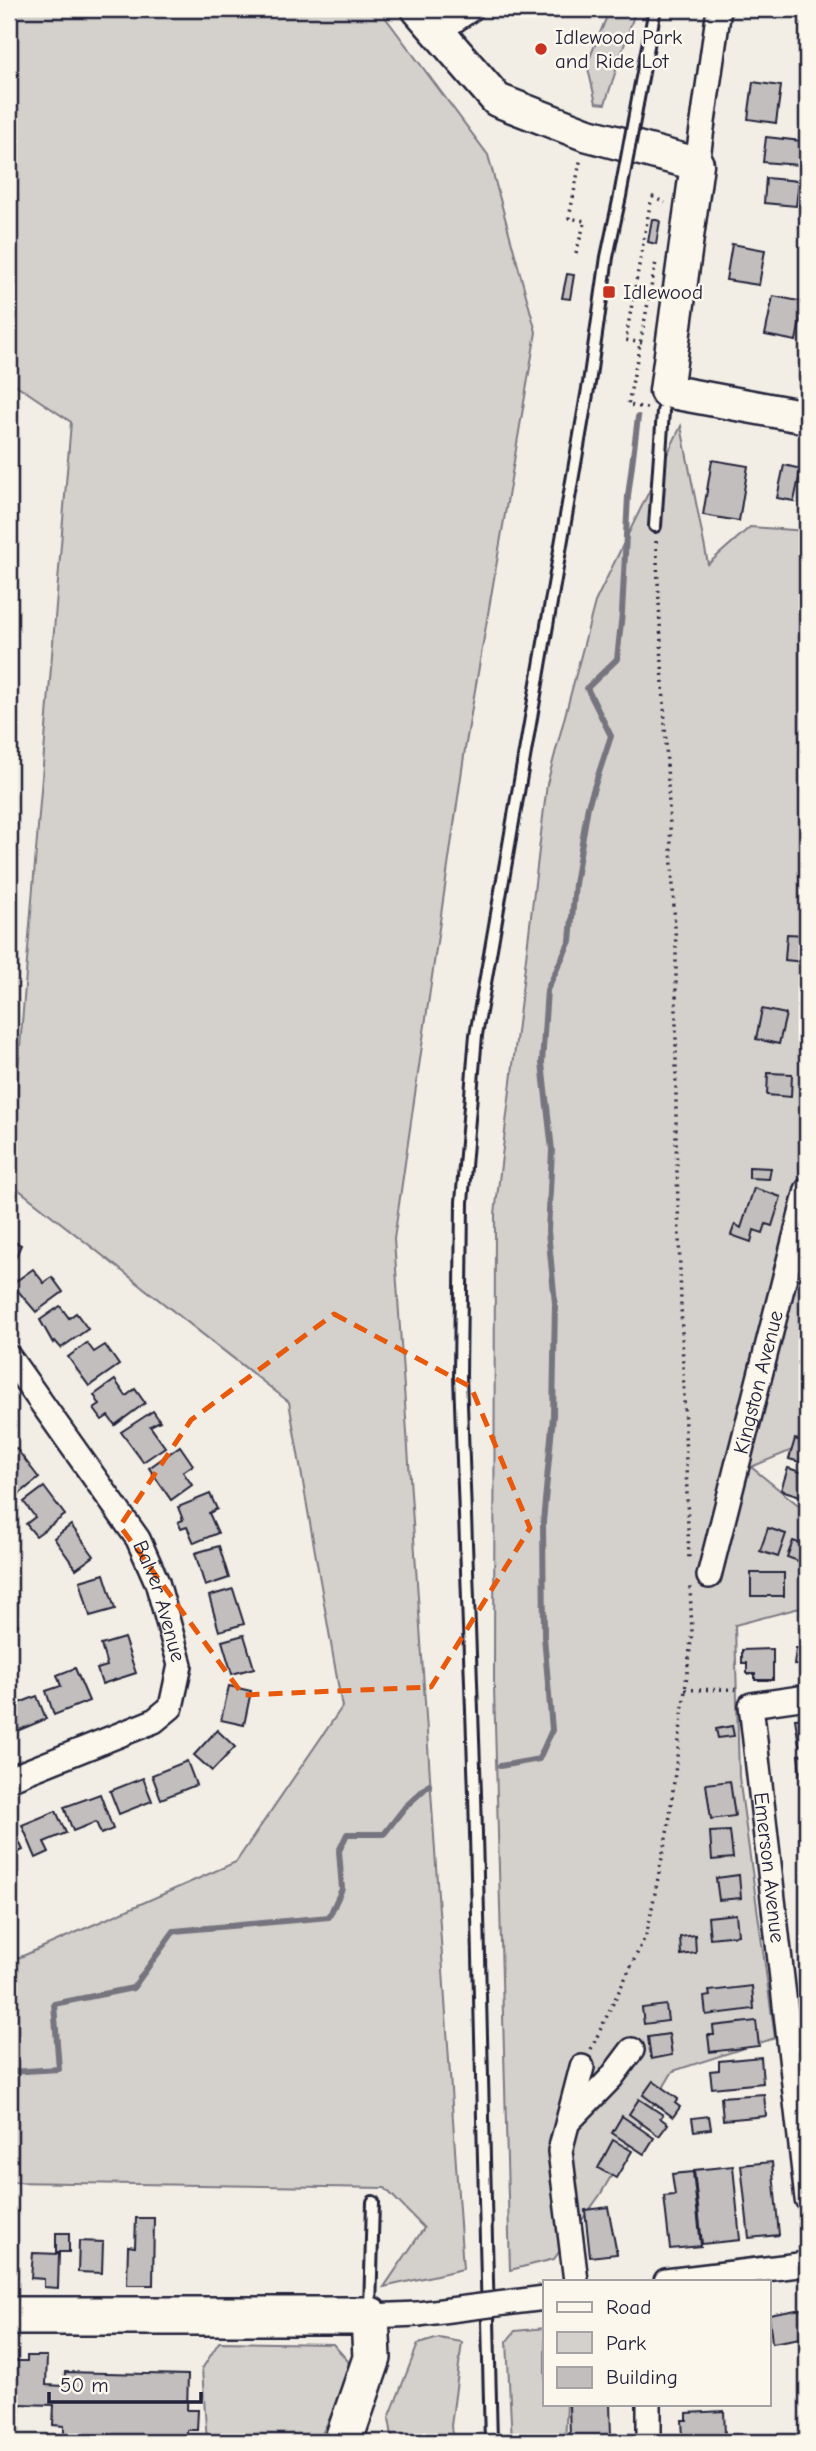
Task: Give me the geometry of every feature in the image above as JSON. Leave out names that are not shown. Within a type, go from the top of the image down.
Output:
[{"type":"main road","points":[[9,2316],[370,2316],[372,2358],[343,2442]]},
{"type":"street","points":[[471,9],[427,21],[497,100],[585,134],[697,164]]},
{"type":"street","points":[[719,9],[664,401],[807,417]]},
{"type":"street","name":"Kingston Avenue","points":[[700,1577],[807,1189]]},
{"type":"street","name":"Balver Avenue","points":[[9,1357],[138,1539],[157,1582],[180,1665],[178,1687],[171,1707],[154,1721],[9,1779]]},
{"type":"street","points":[[749,1697],[807,1697]]},
{"type":"street","name":"Emerson Avenue","points":[[749,1697],[807,2199]]},
{"type":"street","points":[[567,2123],[611,2078],[632,2050]]},
{"type":"street","points":[[576,2280],[560,2151],[582,2067]]},
{"type":"street","points":[[674,2280],[807,2263]]},
{"type":"street","points":[[370,2316],[418,2314],[543,2298]]},
{"type":"street","points":[[649,2406],[649,2442]]},
{"type":"lane","points":[[491,2442],[475,1794],[460,1376],[462,1202],[476,1035],[620,196],[655,9]]},
{"type":"lane","points":[[655,526],[664,401]]},
{"type":"lane","points":[[370,2316],[373,2202]]},
{"type":"path","points":[[576,253],[584,221],[569,218],[582,154]]},
{"type":"path","points":[[642,343],[626,341],[653,197],[666,201],[663,213]]},
{"type":"path","points":[[657,251],[642,343],[628,405],[664,401]]},
{"type":"path","points":[[655,526],[676,948],[676,1139],[690,1564]]},
{"type":"path","points":[[582,2067],[647,1933],[669,1822],[700,1577]]},
{"type":"path","points":[[685,1690],[749,1697]]},
{"type":"highlighted area","points":[[334,1314],[471,1387],[530,1528],[431,1687],[243,1695],[120,1526],[191,1420]]},
{"type":"green space","points":[[9,9],[379,9],[488,155],[536,332],[465,749],[394,1239],[463,2269],[384,2287],[424,2228],[385,2188],[9,2182],[9,1962],[236,1862],[342,1707],[289,1402],[9,1182],[71,422],[9,380]]},
{"type":"green space","points":[[610,9],[636,9],[605,104],[596,103],[587,64]]},
{"type":"green space","points":[[681,426],[708,564],[750,527],[807,531],[807,1444],[751,1467],[807,1512],[807,1606],[735,1625],[739,1777],[775,2038],[673,2071],[600,2195],[554,2259],[510,2270],[494,1687],[495,1214],[547,784],[595,602]]},
{"type":"green space","points":[[543,2328],[543,2406],[567,2406],[565,2442],[512,2442],[507,2341],[515,2331]]},
{"type":"green space","points":[[439,2338],[462,2342],[451,2426],[453,2442],[393,2442],[389,2418],[418,2344]]},
{"type":"green space","points":[[219,2342],[333,2344],[348,2361],[351,2376],[318,2442],[207,2442],[202,2369]]},
{"type":"building","points":[[753,82],[781,86],[776,123],[748,119]]},
{"type":"building","points":[[766,137],[801,141],[799,165],[763,162]]},
{"type":"building","points":[[766,178],[799,181],[796,206],[764,203]]},
{"type":"building","points":[[652,219],[660,221],[656,244],[648,242]]},
{"type":"building","points":[[732,244],[765,250],[759,285],[726,280]]},
{"type":"building","points":[[567,274],[574,275],[570,299],[562,298]]},
{"type":"building","points":[[773,296],[804,302],[796,341],[765,335]]},
{"type":"building","points":[[712,460],[748,466],[739,521],[703,515]]},
{"type":"building","points":[[784,465],[801,469],[794,501],[777,498]]},
{"type":"building","points":[[787,934],[806,935],[804,962],[785,960]]},
{"type":"building","points":[[762,1009],[786,1014],[779,1044],[756,1039]]},
{"type":"building","points":[[768,1073],[792,1074],[791,1097],[767,1095]]},
{"type":"building","points":[[749,1167],[771,1168],[769,1179],[749,1178]]},
{"type":"building","points":[[754,1188],[781,1197],[772,1226],[766,1224],[763,1233],[754,1230],[751,1242],[731,1235],[735,1224],[741,1228]]},
{"type":"building","points":[[9,1239],[21,1245],[9,1272]]},
{"type":"building","points":[[33,1269],[44,1283],[52,1277],[63,1292],[36,1312],[12,1284]]},
{"type":"building","points":[[60,1306],[69,1318],[76,1313],[88,1329],[61,1348],[55,1341],[53,1343],[40,1320]]},
{"type":"building","points":[[87,1343],[94,1352],[105,1345],[119,1365],[89,1386],[68,1357]]},
{"type":"building","points":[[115,1380],[126,1396],[135,1389],[145,1403],[115,1425],[108,1416],[102,1420],[94,1409],[100,1405],[94,1395]]},
{"type":"building","points":[[153,1411],[160,1421],[150,1426],[165,1447],[143,1462],[121,1432]]},
{"type":"building","points":[[795,1439],[807,1443],[807,1464],[789,1459]]},
{"type":"building","points":[[180,1446],[193,1465],[183,1472],[192,1485],[171,1500],[149,1468]]},
{"type":"building","points":[[16,1448],[39,1478],[19,1494],[9,1481],[9,1453]]},
{"type":"building","points":[[788,1468],[804,1473],[807,1498],[781,1490]]},
{"type":"building","points":[[44,1487],[65,1515],[36,1536],[26,1524],[35,1517],[24,1502]]},
{"type":"building","points":[[210,1494],[217,1509],[209,1513],[218,1533],[194,1543],[187,1527],[181,1529],[178,1522],[183,1520],[178,1507]]},
{"type":"building","points":[[71,1525],[94,1556],[76,1569],[54,1538]]},
{"type":"building","points":[[768,1528],[786,1534],[778,1557],[760,1551]]},
{"type":"building","points":[[793,1541],[804,1545],[798,1561],[787,1557]]},
{"type":"building","points":[[219,1546],[229,1578],[205,1586],[195,1553]]},
{"type":"building","points":[[751,1573],[784,1573],[784,1596],[751,1596]]},
{"type":"building","points":[[104,1574],[115,1609],[90,1616],[80,1581]]},
{"type":"building","points":[[233,1589],[244,1624],[219,1631],[209,1596]]},
{"type":"building","points":[[9,1614],[18,1625],[9,1631]]},
{"type":"building","points":[[244,1635],[254,1668],[232,1674],[222,1641]]},
{"type":"building","points":[[124,1638],[136,1673],[102,1684],[97,1669],[107,1666],[101,1645]]},
{"type":"building","points":[[796,1648],[807,1649],[807,1666],[794,1665]]},
{"type":"building","points":[[773,1649],[773,1680],[755,1680],[755,1674],[747,1674],[747,1663],[742,1663],[742,1650]]},
{"type":"building","points":[[75,1668],[89,1701],[54,1715],[46,1691],[61,1686],[57,1675]]},
{"type":"building","points":[[229,1686],[251,1691],[244,1725],[221,1720]]},
{"type":"building","points":[[37,1696],[46,1719],[12,1733],[9,1707]]},
{"type":"building","points":[[807,1718],[807,1744],[799,1745],[795,1719]]},
{"type":"building","points":[[732,1726],[734,1736],[718,1738],[716,1729]]},
{"type":"building","points":[[217,1730],[235,1747],[212,1771],[194,1755]]},
{"type":"building","points":[[807,1754],[807,1780],[801,1781],[798,1755]]},
{"type":"building","points":[[187,1761],[196,1785],[161,1799],[152,1775]]},
{"type":"building","points":[[143,1778],[152,1801],[119,1814],[110,1791]]},
{"type":"building","points":[[730,1781],[735,1816],[711,1819],[706,1784]]},
{"type":"building","points":[[803,1791],[807,1791],[807,1817]]},
{"type":"building","points":[[100,1794],[113,1829],[101,1834],[96,1822],[73,1831],[64,1807]]},
{"type":"building","points":[[56,1811],[66,1833],[44,1842],[49,1852],[36,1858],[22,1825]]},
{"type":"building","points":[[12,1826],[23,1850],[9,1857],[9,1827]]},
{"type":"building","points":[[730,1831],[733,1858],[712,1860],[710,1832]]},
{"type":"building","points":[[739,1875],[741,1898],[719,1900],[716,1878]]},
{"type":"building","points":[[736,1914],[738,1935],[710,1938],[708,1917]]},
{"type":"building","points":[[695,1935],[696,1953],[681,1955],[680,1937]]},
{"type":"building","points":[[752,1986],[754,2009],[706,2015],[704,1997],[710,1996],[709,1991]]},
{"type":"building","points":[[666,2005],[668,2021],[644,2024],[642,2008]]},
{"type":"building","points":[[756,2021],[759,2046],[710,2052],[708,2035],[714,2035],[713,2026]]},
{"type":"building","points":[[669,2034],[672,2055],[651,2059],[648,2037]]},
{"type":"building","points":[[761,2057],[763,2083],[712,2088],[710,2071],[719,2070],[719,2061]]},
{"type":"building","points":[[653,2081],[678,2099],[675,2103],[680,2107],[673,2117],[643,2095]]},
{"type":"building","points":[[764,2094],[766,2116],[723,2120],[721,2097]]},
{"type":"building","points":[[639,2099],[663,2115],[660,2118],[668,2124],[659,2136],[629,2114]]},
{"type":"building","points":[[622,2116],[654,2138],[644,2154],[612,2133]]},
{"type":"building","points":[[709,2116],[711,2129],[694,2131],[692,2118]]},
{"type":"building","points":[[613,2140],[632,2151],[616,2178],[598,2168]]},
{"type":"building","points":[[772,2162],[779,2235],[749,2238],[741,2165]]},
{"type":"building","points":[[733,2166],[740,2240],[702,2244],[694,2170]]},
{"type":"building","points":[[693,2172],[701,2246],[670,2249],[664,2196],[675,2195],[672,2174]]},
{"type":"building","points":[[608,2207],[617,2254],[590,2257],[585,2210]]},
{"type":"building","points":[[136,2218],[154,2218],[153,2285],[127,2285],[128,2246],[135,2247]]},
{"type":"building","points":[[56,2233],[69,2233],[69,2252],[56,2252]]},
{"type":"building","points":[[79,2241],[103,2242],[102,2273],[78,2272]]},
{"type":"building","points":[[9,2244],[13,2244],[12,2279],[9,2279]]},
{"type":"building","points":[[33,2253],[59,2254],[58,2288],[44,2287],[44,2279],[31,2278]]},
{"type":"building","points":[[807,2308],[807,2337],[772,2343],[770,2315]]},
{"type":"building","points":[[27,2356],[47,2356],[46,2385],[64,2386],[65,2372],[188,2375],[187,2410],[198,2410],[197,2430],[187,2430],[187,2442],[64,2442],[64,2426],[53,2425],[54,2405],[20,2404],[19,2432],[9,2432],[9,2361],[27,2361]]},
{"type":"building","points":[[569,2406],[610,2406],[611,2436],[570,2437]]},
{"type":"building","points":[[724,2411],[725,2435],[683,2437],[682,2420],[687,2420],[687,2413]]},
{"type":"waterway","points":[[500,1766],[539,1759],[552,1730],[544,1636],[543,1522],[553,1416],[555,1303],[548,1231],[552,1150],[542,1063],[547,990],[570,941],[575,884],[588,806],[611,736],[587,688],[617,659],[628,496],[638,417]]},
{"type":"waterway","points":[[9,2072],[59,2069],[54,2004],[133,1988],[174,1931],[329,1917],[342,1889],[339,1851],[347,1834],[384,1834],[405,1807],[429,1785]]},
{"type":"place","name":"Idlewood Park and Ride Lot","points":[[541,49]]},
{"type":"place","name":"Idlewood","points":[[609,292]]}]
